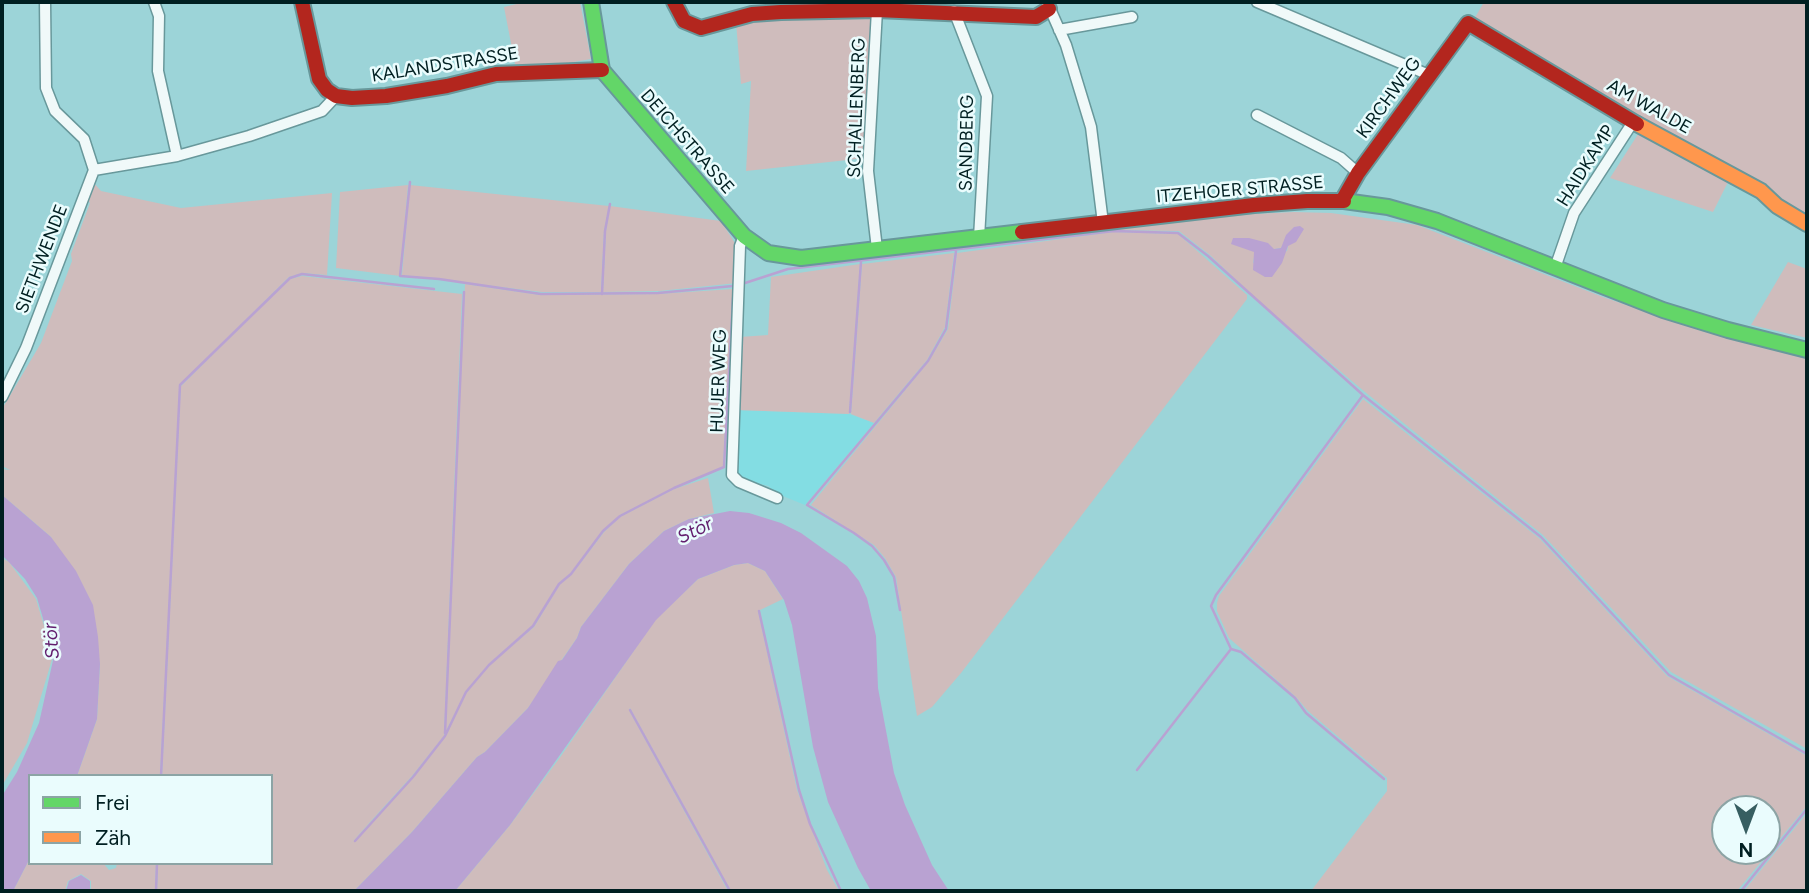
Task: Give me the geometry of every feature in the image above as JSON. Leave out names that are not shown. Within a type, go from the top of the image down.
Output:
[{"type":"street","points":[[45,2],[46,88],[55,111],[83,139],[94,170],[177,156],[249,136],[322,111],[336,96],[327,90],[320,79],[302,2]]},
{"type":"street","points":[[154,2],[159,16],[158,71],[177,156]]},
{"type":"street","points":[[591,2],[603,70]]},
{"type":"street","points":[[674,2],[684,21],[701,28],[752,13],[897,6],[1035,17],[1048,6],[1066,45],[1091,127],[1103,223]]},
{"type":"street","points":[[1257,2],[1429,75]]},
{"type":"street","name":"SCHALLENBERG","points":[[877,9],[868,158],[877,249]]},
{"type":"street","name":"SANDBERG","points":[[954,11],[987,96],[979,238]]},
{"type":"street","points":[[1059,30],[1132,17]]},
{"type":"street","name":"KIRCHWEG","points":[[1342,201],[1358,173],[1429,75],[1468,23],[1471,25]]},
{"type":"street","name":"AM WALDE","points":[[1471,25],[1633,122],[1761,191],[1777,206],[1807,224]]},
{"type":"street","name":"KALANDSTRASSE","points":[[336,96],[386,96],[447,86],[496,74],[603,70]]},
{"type":"street","name":"DEICHSTRASSE","points":[[603,70],[617,90],[744,236]]},
{"type":"street","points":[[1257,115],[1341,158],[1358,173]]},
{"type":"street","name":"HAIDKAMP","points":[[1555,268],[1574,213],[1633,122]]},
{"type":"street","name":"SIETHWENDE","points":[[2,397],[26,348],[94,170]]},
{"type":"street","name":"ITZEHOER STRASSE","points":[[744,236],[768,253],[784,257],[821,256],[1254,205],[1342,201],[1388,207],[1437,221],[1663,310],[1807,351]]},
{"type":"street","name":"HUJER WEG","points":[[744,236],[740,246],[732,474],[735,480],[777,498]]},
{"type":"shaded area","points":[[525,2],[580,2],[591,59],[551,66],[515,64],[504,7]]},
{"type":"shaded area","points":[[1484,2],[1807,2],[1807,217],[1724,163],[1473,21]]},
{"type":"shaded area","points":[[871,15],[866,158],[746,171],[751,81],[741,84],[736,22],[755,17]]},
{"type":"shaded area","points":[[1642,128],[1729,180],[1713,212],[1610,178]]},
{"type":"shaded area","points":[[93,182],[101,191],[181,208],[332,193],[327,275],[302,273],[289,277],[180,385],[160,774],[78,774],[97,719],[100,664],[51,537],[2,495],[2,469],[10,470],[2,466],[2,409],[41,343],[72,261],[71,254],[90,203],[86,199]]},
{"type":"shaded area","points":[[408,185],[400,276],[336,268],[340,192]]},
{"type":"shaded area","points":[[410,185],[609,206],[604,231],[601,292],[542,292],[402,275]]},
{"type":"shaded area","points":[[610,206],[721,221],[738,248],[737,283],[659,291],[603,292]]},
{"type":"shaded area","points":[[1331,213],[1417,225],[1603,297],[1697,329],[1807,359],[1807,749],[1671,672],[1543,535],[1365,392],[1269,311],[1210,255],[1179,231],[1114,230],[1114,226],[1214,216]],"holes":[[[1285,241],[1287,251],[1253,263],[1255,252],[1281,248]]]},
{"type":"shaded area","points":[[1113,232],[1178,234],[1247,295],[1247,299],[961,673],[932,707],[917,716],[896,577],[874,545],[811,505],[929,361],[948,329],[957,253]]},
{"type":"shaded area","points":[[954,253],[945,327],[927,360],[874,423],[851,414],[862,264]]},
{"type":"shaded area","points":[[1788,262],[1807,269],[1807,338],[1751,325]]},
{"type":"shaded area","points":[[860,264],[849,414],[736,410],[740,337],[768,335],[771,277]]},
{"type":"shaded area","points":[[302,276],[462,294],[444,736],[412,776],[349,845],[413,777],[445,736],[466,693],[489,665],[534,627],[560,584],[572,574],[604,532],[620,517],[674,489],[708,478],[714,513],[689,519],[664,531],[629,564],[581,627],[577,638],[528,708],[477,757],[412,832],[354,891],[157,891],[158,865],[273,865],[273,774],[162,774],[181,386],[290,279]]},
{"type":"shaded area","points":[[465,284],[540,295],[658,294],[733,289],[723,467],[620,515],[603,531],[571,573],[559,583],[533,625],[489,664],[466,692],[445,733]]},
{"type":"shaded area","points":[[1363,399],[1540,539],[1667,676],[1807,756],[1807,806],[1781,838],[1781,795],[1711,795],[1711,865],[1758,865],[1737,891],[1311,891],[1387,791],[1387,778],[1308,711],[1296,697],[1229,638],[1217,611],[1219,596]]},
{"type":"shaded area","points":[[736,410],[849,414],[874,423],[805,505],[773,492],[769,486],[742,480],[735,475]]},
{"type":"shaded area","points":[[2,558],[9,562],[36,599],[53,656],[27,743],[2,786]]},
{"type":"shaded area","points":[[748,563],[765,571],[783,599],[758,611],[797,790],[827,870],[839,891],[731,891],[630,708],[728,891],[455,891],[510,825],[561,756],[655,620],[698,579],[734,565]]},
{"type":"shaded area","points":[[1807,813],[1807,891],[1744,891],[1765,865],[1781,865],[1781,845]]},
{"type":"shaded area","points":[[28,862],[28,865],[105,865],[109,870],[116,868],[117,865],[156,865],[155,891],[91,891],[91,881],[81,874],[68,881],[65,891],[13,891]]},
{"type":"water","points":[[1300,226],[1304,229],[1296,242],[1288,246],[1282,263],[1272,277],[1265,277],[1253,270],[1254,252],[1231,244],[1233,238],[1249,238],[1268,243],[1274,249],[1281,248],[1286,235],[1294,227]]},
{"type":"water","name":"Stör","points":[[2,495],[51,537],[76,571],[93,605],[100,664],[97,719],[78,774],[28,774],[28,862],[13,891],[2,891],[2,796],[17,772],[39,723],[54,656],[37,598],[25,579],[2,555]]},
{"type":"water","name":"Stör","points":[[730,511],[749,513],[781,523],[801,533],[847,566],[859,581],[867,598],[876,636],[878,688],[894,773],[932,865],[949,891],[871,891],[828,802],[813,747],[792,625],[784,600],[765,571],[748,563],[734,565],[698,579],[656,620],[510,825],[455,891],[354,891],[412,832],[477,757],[528,708],[558,661],[562,660],[577,638],[581,627],[629,564],[664,531],[689,519]]},
{"type":"water","points":[[81,875],[90,881],[90,891],[66,891],[69,881]]},
{"type":"waterway","points":[[410,182],[400,276],[541,294],[658,293],[733,286]]},
{"type":"waterway","points":[[602,294],[605,231],[610,204]]},
{"type":"waterway","points":[[742,284],[788,269],[1114,231],[1178,233],[1208,256],[1363,395],[1541,537],[1669,675],[1807,754]]},
{"type":"waterway","points":[[900,610],[894,577],[872,546],[807,505],[928,361],[946,329],[956,251]]},
{"type":"waterway","points":[[850,412],[861,262]]},
{"type":"waterway","points":[[161,774],[180,385],[290,278],[302,274],[434,289]]},
{"type":"waterway","points":[[445,733],[464,292]]},
{"type":"waterway","points":[[355,841],[413,777],[445,736],[466,692],[489,665],[533,626],[559,584],[571,574],[603,531],[620,516],[674,488],[724,467],[733,298]]},
{"type":"waterway","points":[[1363,395],[1216,595],[1211,606],[1231,649],[1241,652],[1295,698],[1306,713],[1384,779]]},
{"type":"waterway","points":[[759,611],[799,790],[810,824],[841,891]]},
{"type":"waterway","points":[[1137,770],[1231,649]]},
{"type":"waterway","points":[[630,710],[730,891]]},
{"type":"waterway","points":[[1741,891],[1807,809]]},
{"type":"waterway","points":[[156,891],[157,865]]},
{"type":"traffic: fast","points":[[591,2],[602,70],[744,236],[768,253],[801,258],[1022,232]]},
{"type":"traffic: fast","points":[[1344,201],[1388,207],[1437,221],[1663,310],[1807,350]]},
{"type":"traffic: slow","points":[[1637,124],[1761,191],[1777,206],[1807,224]]},
{"type":"traffic: jam","points":[[302,2],[319,79],[327,90],[336,96],[386,96],[447,86],[496,74],[602,70]]},
{"type":"traffic: jam","points":[[674,2],[684,21],[701,28],[752,14],[781,12],[877,10],[1036,17],[1049,9]]},
{"type":"traffic: jam","points":[[1342,201],[1358,173],[1468,23],[1637,124]]},
{"type":"traffic: jam","points":[[1022,232],[1254,205],[1344,201]]}]
